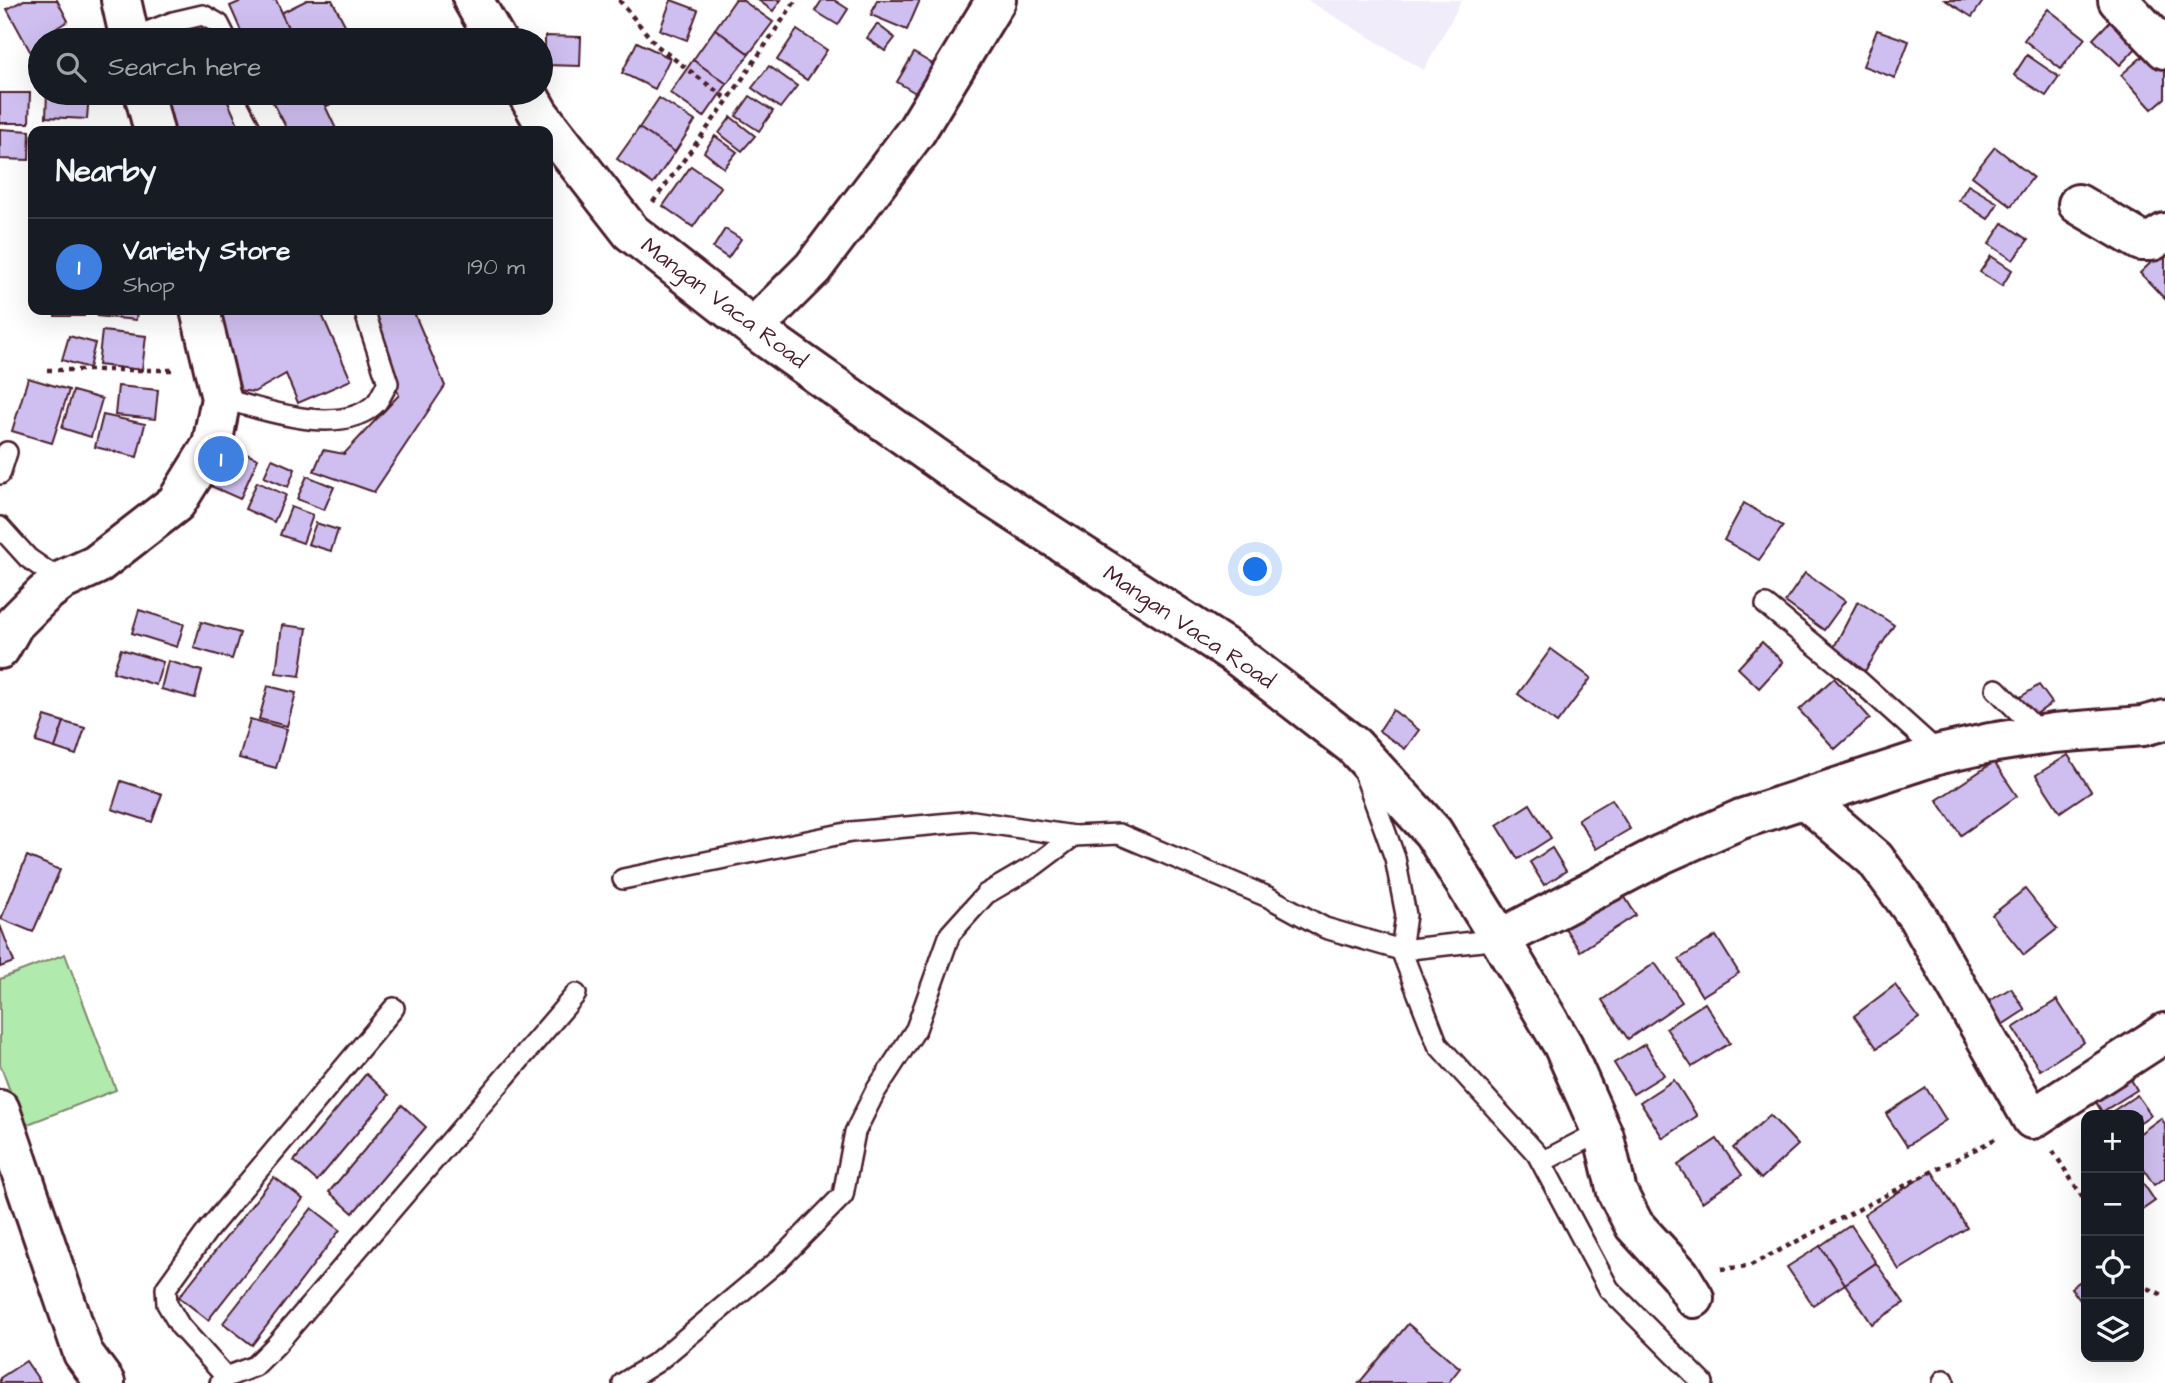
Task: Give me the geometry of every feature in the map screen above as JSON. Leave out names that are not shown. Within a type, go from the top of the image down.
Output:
[{"type":"street","points":[[121,0],[127,28]]},
{"type":"street","points":[[473,0],[489,28]]},
{"type":"street","points":[[754,327],[813,268],[917,130],[996,0]]},
{"type":"street","points":[[2118,0],[2165,49]]},
{"type":"street","points":[[147,105],[153,126]]},
{"type":"street","name":"Mangan Vaca Road","points":[[534,105],[548,126]]},
{"type":"street","name":"Mangan Vaca Road","points":[[553,132],[631,232],[754,327],[984,492],[1234,654],[1354,746],[1433,832],[1500,939],[1563,1045],[1601,1131],[1616,1192],[1634,1225],[1687,1286]]},
{"type":"street","points":[[2078,204],[2141,241],[2152,241],[2165,233]]},
{"type":"street","points":[[0,649],[14,624],[44,594],[61,581],[96,565],[176,503],[212,445],[217,384],[201,315]]},
{"type":"street","points":[[1500,939],[1662,854],[1741,819],[1940,754],[2042,735],[2143,726],[2165,720]]},
{"type":"street","points":[[1805,799],[1875,859],[1917,916],[2032,1119],[2165,1033]]},
{"type":"street","points":[[0,1110],[83,1353],[106,1383]]},
{"type":"lane","points":[[158,28],[202,15],[221,28]]},
{"type":"lane","points":[[262,105],[273,126]]},
{"type":"lane","points":[[217,384],[301,419],[336,419],[361,413],[377,402],[388,383],[365,315]]},
{"type":"lane","points":[[0,474],[7,452]]},
{"type":"lane","points":[[0,527],[28,558],[61,581]]},
{"type":"lane","points":[[1766,605],[1858,680],[1940,754]]},
{"type":"lane","points":[[1996,689],[2042,735]]},
{"type":"lane","points":[[1354,746],[1395,858],[1406,915],[1402,950],[1438,1045],[1537,1154],[1609,1289],[1703,1383]]},
{"type":"lane","points":[[623,879],[851,832],[973,821],[1074,836],[1119,834],[1268,897],[1325,928],[1402,950],[1500,939]]},
{"type":"lane","points":[[623,1383],[656,1362],[778,1261],[843,1195],[855,1132],[875,1092],[916,1029],[950,934],[986,894],[1034,866],[1074,836]]},
{"type":"lane","points":[[394,1008],[208,1230],[166,1288],[167,1304],[180,1326],[223,1380],[255,1366],[276,1345],[576,994]]},
{"type":"lane","points":[[1542,1162],[1601,1131]]},
{"type":"path","points":[[619,0],[656,45],[728,100]]},
{"type":"path","points":[[631,232],[728,100],[796,0]]},
{"type":"path","points":[[47,370],[217,384]]},
{"type":"path","points":[[1687,1286],[1749,1266],[2032,1119],[2081,1195]]},
{"type":"path","points":[[2144,1286],[2165,1296]]},
{"type":"shaded area","points":[[1307,0],[1462,0],[1424,70]]},
{"type":"green space","points":[[65,954],[116,1090],[23,1126],[0,1064],[0,979]]},
{"type":"building","points":[[24,0],[57,0],[68,21],[57,28],[28,28],[28,48],[7,9]]},
{"type":"building","points":[[244,0],[276,0],[289,28],[240,28],[230,6]]},
{"type":"building","points":[[307,0],[332,0],[347,28],[288,28],[281,13]]},
{"type":"building","points":[[671,0],[698,10],[687,40],[660,30]]},
{"type":"building","points":[[735,0],[742,0],[773,22],[749,54],[715,29]]},
{"type":"building","points":[[758,0],[781,0],[773,11]]},
{"type":"building","points":[[822,0],[834,0],[848,9],[838,25],[815,11]]},
{"type":"building","points":[[877,0],[920,0],[907,30],[871,15]]},
{"type":"building","points":[[1945,0],[1984,0],[1972,17]]},
{"type":"building","points":[[2048,9],[2085,38],[2061,69],[2024,40]]},
{"type":"building","points":[[2114,17],[2141,43],[2120,65],[2093,39]]},
{"type":"building","points":[[877,24],[895,38],[885,51],[867,38]]},
{"type":"building","points":[[715,29],[749,54],[727,84],[693,60]]},
{"type":"building","points":[[797,30],[827,50],[807,80],[777,60]]},
{"type":"building","points":[[1877,30],[1909,41],[1895,78],[1863,66]]},
{"type":"building","points":[[553,36],[581,37],[580,66],[553,65]]},
{"type":"building","points":[[637,42],[670,58],[655,89],[622,73]]},
{"type":"building","points":[[2150,50],[2165,67],[2165,98],[2152,109],[2121,75]]},
{"type":"building","points":[[914,53],[936,66],[919,95],[897,82]]},
{"type":"building","points":[[2027,55],[2059,77],[2046,96],[2014,75]]},
{"type":"building","points":[[693,60],[727,84],[704,117],[670,93]]},
{"type":"building","points":[[769,66],[797,86],[780,108],[752,88]]},
{"type":"building","points":[[0,93],[28,93],[29,123],[0,123]]},
{"type":"building","points":[[750,96],[773,111],[759,131],[736,116]]},
{"type":"building","points":[[659,98],[695,121],[675,152],[639,128]]},
{"type":"building","points":[[46,105],[88,105],[87,119],[46,117]]},
{"type":"building","points":[[148,105],[229,105],[239,126],[155,126]]},
{"type":"building","points":[[273,105],[325,105],[335,126],[283,126]]},
{"type":"building","points":[[731,117],[755,136],[742,151],[719,133]]},
{"type":"building","points":[[639,128],[675,152],[653,184],[617,159]]},
{"type":"building","points":[[0,129],[28,131],[28,160],[0,159]]},
{"type":"building","points":[[715,136],[737,152],[724,168],[704,152]]},
{"type":"building","points":[[1995,147],[2033,177],[2011,206],[1972,176]]},
{"type":"building","points":[[691,166],[721,187],[693,227],[663,206]]},
{"type":"building","points":[[1968,185],[1998,203],[1988,219],[1959,200]]},
{"type":"building","points":[[2003,223],[2028,240],[2013,260],[1989,244]]},
{"type":"building","points":[[725,229],[741,239],[728,258],[713,248]]},
{"type":"building","points":[[2163,251],[2165,253],[2165,299],[2140,273]]},
{"type":"building","points":[[1991,256],[2012,270],[2002,286],[1980,272]]},
{"type":"building","points":[[97,315],[136,315],[136,320]]},
{"type":"building","points":[[207,315],[322,315],[351,380],[298,403],[286,374],[254,392],[229,389]]},
{"type":"building","points":[[364,315],[415,315],[445,386],[374,492],[314,471],[323,450],[344,454],[399,395]]},
{"type":"building","points":[[102,331],[146,336],[142,370],[98,365]]},
{"type":"building","points":[[69,336],[95,343],[89,368],[62,360]]},
{"type":"building","points":[[28,378],[69,390],[52,443],[12,431]]},
{"type":"building","points":[[118,386],[158,390],[155,419],[115,415]]},
{"type":"building","points":[[73,391],[102,399],[91,437],[62,428]]},
{"type":"building","points":[[103,415],[145,424],[137,457],[95,447]]},
{"type":"building","points":[[221,443],[258,459],[240,499],[204,483]]},
{"type":"building","points":[[272,459],[295,469],[288,487],[264,477]]},
{"type":"building","points":[[307,476],[334,487],[324,510],[297,499]]},
{"type":"building","points":[[257,482],[286,495],[274,522],[245,509]]},
{"type":"building","points":[[1744,503],[1783,526],[1759,560],[1724,540]]},
{"type":"building","points":[[291,507],[313,515],[303,543],[280,535]]},
{"type":"building","points":[[316,523],[338,530],[331,551],[308,544]]},
{"type":"building","points":[[1805,573],[1845,601],[1824,630],[1785,602]]},
{"type":"building","points":[[1858,601],[1894,625],[1865,671],[1833,649]]},
{"type":"building","points":[[139,610],[184,624],[177,647],[132,633]]},
{"type":"building","points":[[201,622],[240,633],[232,659],[194,648]]},
{"type":"building","points":[[282,625],[307,628],[300,676],[276,673]]},
{"type":"building","points":[[1762,642],[1783,662],[1759,688],[1738,668]]},
{"type":"building","points":[[121,649],[163,662],[156,685],[113,672]]},
{"type":"building","points":[[1551,649],[1591,678],[1557,723],[1518,694]]},
{"type":"building","points":[[168,661],[202,671],[195,698],[161,689]]},
{"type":"building","points":[[1834,678],[1870,718],[1835,749],[1799,710]]},
{"type":"building","points":[[2039,685],[2052,703],[2032,717],[2019,698]]},
{"type":"building","points":[[268,686],[296,693],[287,726],[259,719]]},
{"type":"building","points":[[1393,710],[1419,730],[1405,749],[1379,731]]},
{"type":"building","points":[[45,716],[64,722],[55,748],[36,742]]},
{"type":"building","points":[[250,719],[287,729],[276,768],[239,758]]},
{"type":"building","points":[[64,722],[85,728],[76,755],[55,748]]},
{"type":"building","points":[[2068,755],[2091,791],[2060,812],[2036,775]]},
{"type":"building","points":[[1994,762],[2017,796],[1961,835],[1937,800]]},
{"type":"building","points":[[121,781],[162,794],[152,822],[112,809]]},
{"type":"building","points":[[1612,799],[1630,829],[1596,849],[1578,819]]},
{"type":"building","points":[[1530,804],[1551,838],[1518,859],[1497,825]]},
{"type":"building","points":[[1552,848],[1566,871],[1544,885],[1530,862]]},
{"type":"building","points":[[27,856],[60,870],[33,932],[1,919]]},
{"type":"building","points":[[2025,889],[2057,929],[2024,955],[1992,915]]},
{"type":"building","points":[[1621,891],[1636,915],[1580,951],[1565,928]]},
{"type":"building","points":[[0,925],[14,962],[0,967]]},
{"type":"building","points":[[1716,936],[1739,973],[1702,996],[1679,959]]},
{"type":"building","points":[[1655,963],[1682,1002],[1628,1039],[1602,1000]]},
{"type":"building","points":[[1895,985],[1919,1018],[1877,1048],[1854,1016]]},
{"type":"building","points":[[2011,988],[2025,1010],[1991,1032],[1976,1009]]},
{"type":"building","points":[[2057,1000],[2084,1042],[2040,1070],[2013,1028]]},
{"type":"building","points":[[1705,1003],[1730,1043],[1692,1067],[1666,1028]]},
{"type":"building","points":[[1645,1044],[1664,1075],[1633,1094],[1614,1063]]},
{"type":"building","points":[[366,1074],[389,1095],[317,1181],[294,1161]]},
{"type":"building","points":[[2128,1074],[2137,1090],[2105,1110],[2101,1110],[2093,1097]]},
{"type":"building","points":[[1674,1080],[1697,1116],[1663,1138],[1640,1102]]},
{"type":"building","points":[[1926,1088],[1946,1120],[1907,1146],[1886,1114]]},
{"type":"building","points":[[2137,1095],[2151,1115],[2144,1120],[2144,1110],[2114,1110]]},
{"type":"building","points":[[402,1105],[426,1127],[353,1213],[329,1192]]},
{"type":"building","points":[[1770,1115],[1798,1145],[1761,1179],[1733,1148]]},
{"type":"building","points":[[2161,1118],[2165,1124],[2165,1178],[2154,1185],[2144,1170],[2144,1130]]},
{"type":"building","points":[[1717,1139],[1742,1175],[1702,1202],[1678,1165]]},
{"type":"building","points":[[1932,1171],[1967,1228],[1899,1270],[1864,1214]]},
{"type":"building","points":[[274,1177],[303,1199],[208,1320],[179,1297]]},
{"type":"building","points":[[2144,1184],[2155,1201],[2144,1209]]},
{"type":"building","points":[[312,1208],[340,1230],[252,1345],[223,1323]]},
{"type":"building","points":[[1851,1225],[1876,1263],[1845,1284],[1820,1246]]},
{"type":"building","points":[[1820,1246],[1845,1284],[1813,1305],[1787,1267]]},
{"type":"building","points":[[1876,1263],[1904,1303],[1872,1324],[1845,1284]]},
{"type":"building","points":[[2081,1281],[2081,1301],[2071,1288]]},
{"type":"building","points":[[1408,1324],[1460,1368],[1448,1383],[1359,1383]]},
{"type":"building","points":[[26,1361],[41,1383],[0,1383],[0,1378]]},
{"type":"place","name":"Variety Store","points":[[221,459]]}]
